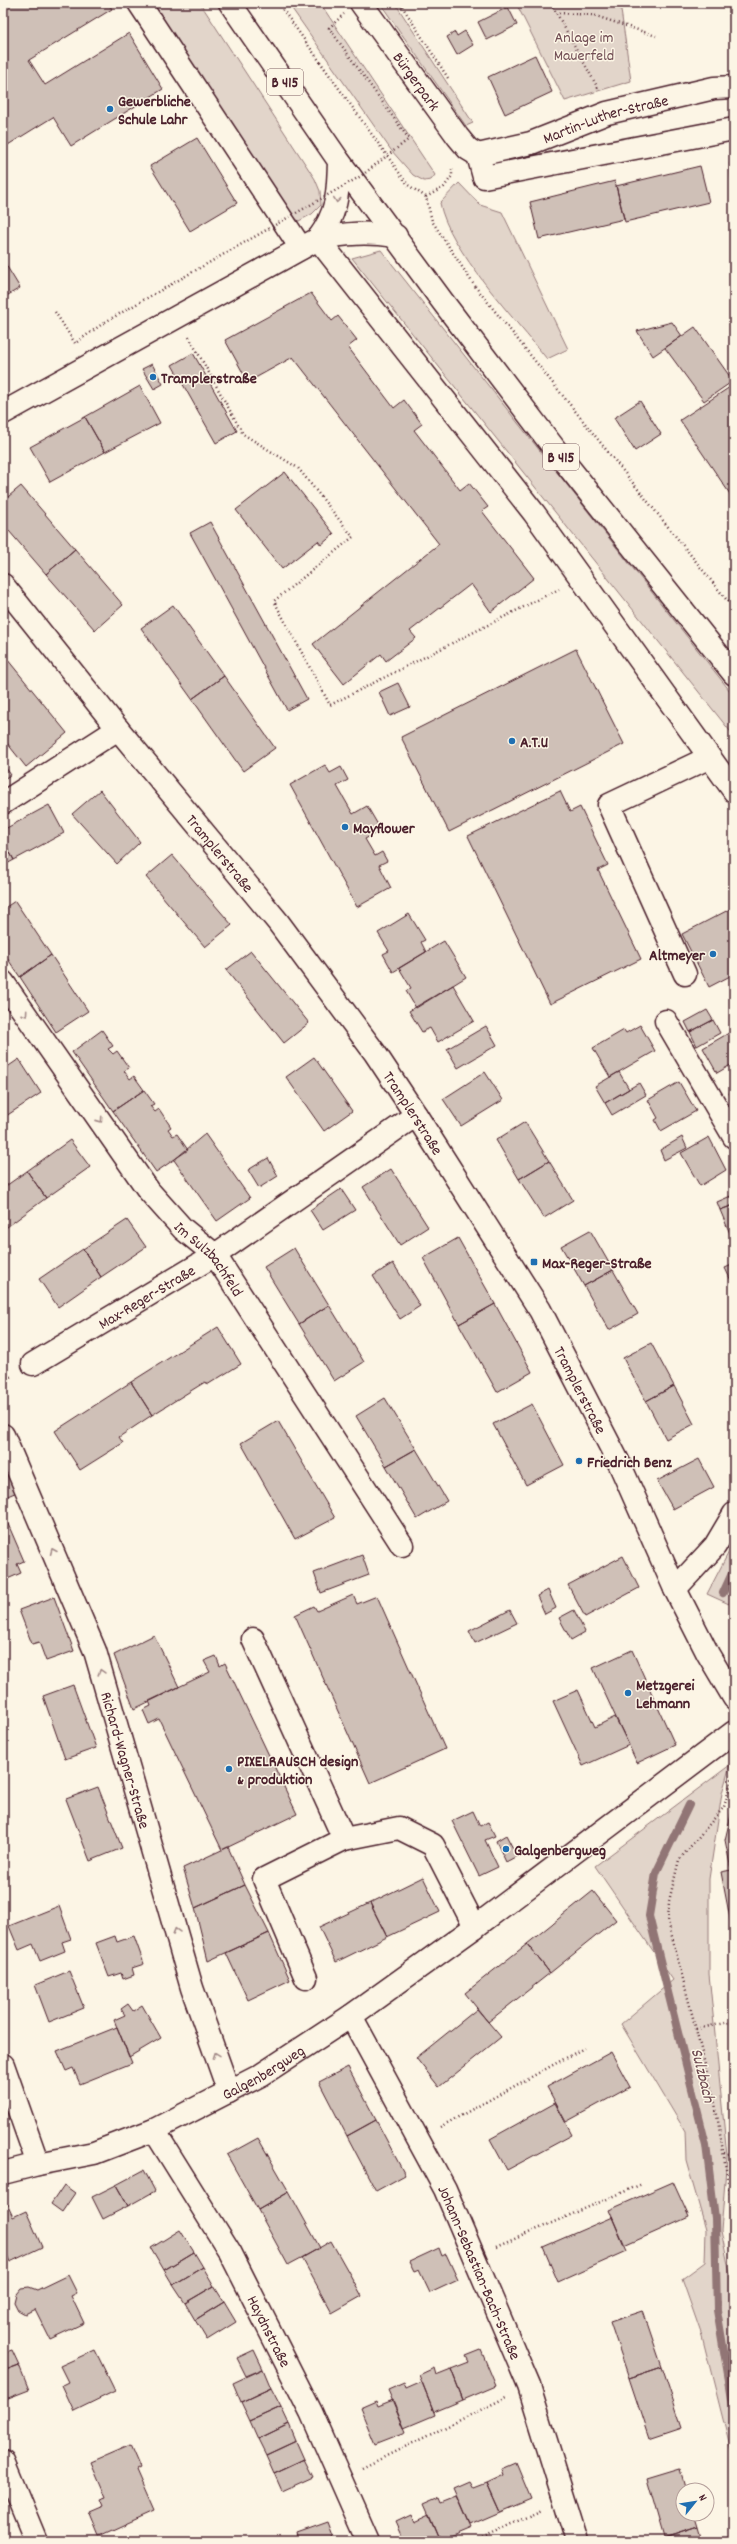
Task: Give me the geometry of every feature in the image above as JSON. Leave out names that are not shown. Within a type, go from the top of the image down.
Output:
[{"type":"street","points":[[139,3],[310,244],[534,513],[708,758],[734,791]]},
{"type":"street","name":"B 415","points":[[230,3],[339,161],[567,465],[734,674]]},
{"type":"street","name":"Bürgerpark","points":[[352,9],[468,149],[478,155]]},
{"type":"street","name":"Martin-Luther-Straße","points":[[478,155],[531,143],[607,112],[714,88],[734,86]]},
{"type":"street","points":[[478,155],[484,177],[734,129]]},
{"type":"street","points":[[310,244],[330,224],[337,202],[339,161]]},
{"type":"street","points":[[3,413],[310,244],[347,233],[370,232],[396,236]]},
{"type":"street","name":"Tramplerstraße","points":[[3,585],[118,729],[278,922],[375,1053],[416,1115],[540,1310],[620,1465],[675,1590],[708,1654],[734,1698]]},
{"type":"street","points":[[3,803],[118,729]]},
{"type":"street","points":[[685,974],[609,806],[708,758]]},
{"type":"street","name":"Im Sulzbachfeld","points":[[3,982],[149,1191],[183,1229],[215,1255],[402,1545]]},
{"type":"street","points":[[666,1022],[734,1137]]},
{"type":"street","name":"Max-Reger-Straße","points":[[33,1364],[215,1255],[416,1115]]},
{"type":"street","name":"Richard-Wagner-Straße","points":[[3,1435],[95,1651],[192,1988],[229,2092]]},
{"type":"street","points":[[675,1590],[715,1546],[734,1514]]},
{"type":"street","points":[[253,1639],[344,1839]]},
{"type":"street","name":"Galgenbergweg","points":[[3,2173],[38,2164],[94,2154],[154,2130],[261,2075],[351,2016],[475,1927],[734,1732]]},
{"type":"street","points":[[306,1978],[264,1879],[344,1839],[399,1828],[433,1845],[475,1927]]},
{"type":"street","name":"Johann-Sebastian-Bach-Straße","points":[[351,2016],[445,2189],[474,2256],[529,2386],[577,2541]]},
{"type":"street","points":[[3,2065],[38,2164]]},
{"type":"street","name":"Haydnstraße","points":[[154,2130],[230,2252],[310,2412],[368,2541]]},
{"type":"street","points":[[3,2461],[36,2541]]},
{"type":"path","points":[[278,3],[408,185],[426,198],[432,221],[474,285],[734,609]]},
{"type":"path","points":[[551,3],[558,13],[600,92],[607,112]]},
{"type":"path","points":[[105,322],[361,176],[409,139],[328,28],[352,9]]},
{"type":"path","points":[[558,13],[593,15],[656,36]]},
{"type":"path","points":[[426,198],[444,187],[452,176],[452,168],[478,155]]},
{"type":"path","points":[[55,312],[75,343]]},
{"type":"path","points":[[177,316],[243,434],[298,468],[353,537],[274,601],[330,705],[580,578]]},
{"type":"path","points":[[734,1770],[724,1807],[680,1860],[669,1901],[668,1921],[715,2103],[734,2218]]},
{"type":"path","points":[[696,2029],[734,2021]]},
{"type":"path","points":[[418,2139],[584,2048]]},
{"type":"path","points":[[724,2154],[734,2155]]},
{"type":"path","points":[[474,2256],[642,2184]]},
{"type":"path","points":[[377,2459],[529,2386]]},
{"type":"path","points":[[474,2541],[564,2499]]},
{"type":"green space","points":[[148,3],[200,3],[315,179],[320,191],[321,205],[312,214],[299,221],[288,214]]},
{"type":"green space","points":[[288,3],[320,3],[435,175],[431,180],[424,181],[413,175],[391,150]]},
{"type":"green space","points":[[380,3],[395,3],[473,123],[466,126]]},
{"type":"green space","name":"Anlage im Mauerfeld","points":[[516,3],[620,3],[631,81],[565,101]]},
{"type":"green space","points":[[459,183],[480,205],[502,212],[568,349],[547,359],[469,263],[446,221],[440,203]]},
{"type":"green space","points":[[381,250],[734,696],[734,736],[352,258]]},
{"type":"green space","points":[[734,1542],[734,1594],[729,1604],[707,1594]]},
{"type":"green space","points":[[730,1765],[722,1793],[709,1879],[709,1974],[727,2156],[721,2231],[734,2293],[734,2463],[702,2336],[682,2279],[705,2262],[706,2230],[686,2160],[685,2131],[621,2024],[673,1980],[595,1866]]},
{"type":"building","points":[[3,3],[108,3],[112,9],[29,60],[45,85],[129,33],[163,89],[71,146],[53,117],[3,148]]},
{"type":"building","points":[[508,7],[517,25],[487,40],[478,22]]},
{"type":"building","points":[[465,31],[473,45],[457,55],[447,37],[455,32],[457,36]]},
{"type":"building","points":[[535,55],[552,92],[505,114],[488,77]]},
{"type":"building","points":[[197,138],[237,203],[190,231],[150,166]]},
{"type":"building","points":[[730,163],[734,163],[734,199],[733,199]]},
{"type":"building","points":[[700,166],[709,202],[625,222],[616,186]]},
{"type":"building","points":[[615,181],[624,219],[539,239],[530,202]]},
{"type":"building","points":[[3,260],[20,288],[3,298]]},
{"type":"building","points":[[311,293],[332,321],[338,316],[357,340],[348,347],[394,408],[404,400],[422,424],[414,430],[460,490],[469,483],[488,507],[482,511],[534,578],[491,612],[471,584],[410,631],[416,638],[386,661],[381,654],[344,684],[313,644],[439,544],[293,357],[248,382],[225,340]]},
{"type":"building","points":[[672,322],[682,336],[653,356],[637,331]]},
{"type":"building","points":[[695,327],[733,381],[704,401],[665,348]]},
{"type":"building","points":[[193,353],[237,431],[216,443],[172,365]]},
{"type":"building","name":"Tramplerstraße","points":[[152,364],[163,384],[154,389],[142,369]]},
{"type":"building","points":[[733,385],[734,387],[734,500],[680,420]]},
{"type":"building","points":[[140,386],[160,423],[105,452],[85,417]]},
{"type":"building","points":[[640,401],[661,434],[635,451],[614,418]]},
{"type":"building","points":[[85,417],[105,452],[50,482],[30,447]]},
{"type":"building","points":[[285,472],[334,534],[321,545],[318,541],[282,569],[236,510]]},
{"type":"building","points":[[21,486],[75,549],[46,574],[3,524],[3,501]]},
{"type":"building","points":[[210,522],[307,699],[287,710],[190,533]]},
{"type":"building","points":[[75,549],[123,605],[95,630],[46,574]]},
{"type":"building","points":[[173,605],[224,676],[192,699],[141,628]]},
{"type":"building","name":"A.T.U","points":[[576,649],[624,744],[449,832],[401,737]]},
{"type":"building","points":[[3,654],[67,733],[26,767],[3,738]]},
{"type":"building","points":[[224,676],[275,748],[243,771],[192,699]]},
{"type":"building","points":[[398,683],[410,707],[390,716],[379,692]]},
{"type":"building","points":[[3,764],[11,775],[3,779]]},
{"type":"building","points":[[325,765],[330,773],[341,767],[348,780],[337,786],[353,814],[367,806],[381,830],[365,839],[375,856],[382,852],[387,861],[379,865],[391,888],[357,907],[290,785]]},
{"type":"building","points":[[100,790],[140,842],[117,864],[72,814]]},
{"type":"building","points":[[560,791],[570,812],[580,807],[608,865],[598,870],[641,959],[550,1004],[468,836]]},
{"type":"building","points":[[49,805],[64,833],[14,860],[3,840],[3,830]]},
{"type":"building","points":[[3,840],[14,860],[3,866]]},
{"type":"building","points":[[172,855],[232,925],[205,947],[146,877]]},
{"type":"building","points":[[15,901],[51,955],[20,977],[3,952],[3,909]]},
{"type":"building","name":"Altmeyer","points":[[734,907],[734,974],[709,987],[682,934]]},
{"type":"building","points":[[409,914],[425,940],[421,942],[426,952],[393,972],[383,954],[389,951],[378,933]]},
{"type":"building","points":[[444,941],[466,977],[416,1008],[406,991],[411,988],[399,968]]},
{"type":"building","points":[[251,951],[309,1023],[284,1043],[226,970]]},
{"type":"building","points":[[51,955],[88,1011],[56,1032],[20,977]]},
{"type":"building","points":[[453,985],[474,1021],[438,1042],[430,1028],[422,1032],[409,1011]]},
{"type":"building","points":[[707,1010],[713,1020],[690,1032],[685,1022]]},
{"type":"building","points":[[713,1020],[720,1033],[697,1046],[690,1032]]},
{"type":"building","points":[[640,1025],[655,1051],[610,1077],[593,1048],[624,1030],[626,1033]]},
{"type":"building","points":[[486,1026],[497,1045],[458,1068],[447,1049]]},
{"type":"building","points":[[102,1030],[113,1046],[108,1049],[113,1054],[117,1051],[129,1068],[124,1071],[130,1079],[134,1076],[144,1090],[113,1111],[72,1052]]},
{"type":"building","points":[[734,1030],[734,1063],[717,1073],[703,1048]]},
{"type":"building","points":[[314,1057],[352,1111],[324,1131],[286,1077]]},
{"type":"building","points":[[19,1059],[41,1093],[3,1118],[3,1070]]},
{"type":"building","points":[[485,1072],[503,1100],[461,1126],[443,1099]]},
{"type":"building","points":[[619,1072],[629,1089],[605,1103],[595,1086]]},
{"type":"building","points":[[679,1082],[696,1111],[661,1131],[655,1120],[658,1118],[648,1100]]},
{"type":"building","points":[[639,1083],[646,1095],[612,1115],[605,1103]]},
{"type":"building","points":[[144,1090],[154,1104],[150,1106],[155,1112],[159,1109],[171,1127],[168,1129],[173,1136],[177,1134],[188,1150],[156,1172],[113,1111]]},
{"type":"building","points":[[734,1090],[734,1102],[729,1093]]},
{"type":"building","points":[[525,1122],[549,1161],[519,1179],[496,1140]]},
{"type":"building","points":[[205,1134],[250,1198],[217,1221],[174,1160]]},
{"type":"building","points":[[682,1137],[687,1148],[664,1160],[660,1150]]},
{"type":"building","points":[[709,1137],[726,1170],[700,1186],[681,1153]]},
{"type":"building","points":[[70,1140],[90,1167],[46,1198],[27,1171]]},
{"type":"building","points":[[268,1158],[278,1176],[259,1188],[248,1170]]},
{"type":"building","points":[[549,1161],[573,1200],[544,1218],[519,1179]]},
{"type":"building","points":[[391,1169],[428,1227],[400,1245],[363,1187]]},
{"type":"building","points":[[27,1171],[46,1198],[3,1230],[3,1188]]},
{"type":"building","points":[[341,1189],[355,1210],[323,1230],[310,1210]]},
{"type":"building","points":[[733,1195],[734,1205],[720,1210],[717,1202]]},
{"type":"building","points":[[734,1205],[734,1243],[720,1210]]},
{"type":"building","points":[[127,1220],[146,1247],[101,1277],[83,1249]]},
{"type":"building","points":[[590,1230],[613,1270],[584,1286],[561,1246]]},
{"type":"building","points":[[458,1238],[495,1304],[459,1324],[423,1258]]},
{"type":"building","points":[[294,1248],[329,1305],[299,1324],[264,1267]]},
{"type":"building","points":[[83,1249],[101,1277],[58,1307],[39,1279]]},
{"type":"building","points":[[393,1263],[420,1306],[400,1319],[373,1276]]},
{"type":"building","points":[[734,1264],[734,1287],[725,1268]]},
{"type":"building","points":[[613,1270],[638,1314],[609,1330],[584,1286]]},
{"type":"building","points":[[495,1304],[532,1372],[497,1392],[459,1324]]},
{"type":"building","points":[[329,1305],[364,1362],[334,1381],[299,1324]]},
{"type":"building","points":[[218,1327],[241,1364],[207,1385],[205,1382],[152,1415],[131,1382]]},
{"type":"building","points":[[651,1343],[674,1386],[646,1401],[623,1358]]},
{"type":"building","points":[[131,1382],[152,1415],[119,1437],[123,1443],[80,1470],[55,1431]]},
{"type":"building","points":[[674,1386],[694,1424],[666,1439],[646,1401]]},
{"type":"building","points":[[385,1398],[416,1449],[386,1466],[356,1416]]},
{"type":"building","points":[[532,1404],[564,1465],[526,1485],[493,1424]]},
{"type":"building","points":[[278,1421],[335,1518],[295,1539],[241,1443]]},
{"type":"building","points":[[416,1449],[447,1501],[417,1519],[386,1466]]},
{"type":"building","points":[[699,1459],[714,1487],[673,1509],[657,1481]]},
{"type":"building","points":[[8,1470],[17,1492],[3,1498],[3,1472]]},
{"type":"building","points":[[3,1521],[5,1525],[8,1524],[24,1561],[17,1564],[21,1573],[3,1581]]},
{"type":"building","points":[[362,1555],[369,1575],[321,1593],[314,1573]]},
{"type":"building","points":[[623,1556],[639,1588],[585,1617],[568,1585]]},
{"type":"building","points":[[548,1590],[556,1608],[545,1614],[537,1596]]},
{"type":"building","points":[[353,1595],[357,1604],[377,1596],[445,1749],[370,1783],[295,1615],[314,1606],[317,1611]]},
{"type":"building","points":[[54,1597],[74,1651],[46,1661],[39,1642],[32,1644],[19,1610]]},
{"type":"building","points":[[510,1610],[517,1623],[475,1643],[469,1631]]},
{"type":"building","points":[[574,1610],[585,1632],[571,1640],[559,1618]]},
{"type":"building","points":[[154,1635],[179,1687],[134,1709],[114,1655]]},
{"type":"building","name":"Metzgerei Lehmann","points":[[632,1650],[675,1745],[637,1763],[593,1668]]},
{"type":"building","name":"PIXELRAUSCH design & produktion","points":[[216,1656],[220,1666],[225,1663],[297,1814],[222,1850],[159,1719],[149,1724],[143,1710],[151,1706],[149,1701],[210,1672],[204,1661]]},
{"type":"building","points":[[73,1685],[96,1748],[65,1759],[43,1696]]},
{"type":"building","points":[[578,1690],[595,1727],[615,1717],[629,1745],[583,1766],[553,1701]]},
{"type":"building","points":[[98,1787],[122,1848],[90,1861],[66,1799]]},
{"type":"building","points":[[734,1802],[734,1870],[731,1870],[725,1840]]},
{"type":"building","points":[[473,1811],[480,1826],[488,1822],[495,1836],[485,1840],[498,1867],[479,1876],[452,1821]]},
{"type":"building","name":"Galgenbergweg","points":[[506,1835],[517,1856],[506,1862],[496,1841]]},
{"type":"building","points":[[228,1847],[245,1885],[195,1908],[183,1868]]},
{"type":"building","points":[[734,1870],[734,1929],[732,1929],[721,1872]]},
{"type":"building","points":[[423,1877],[440,1912],[387,1937],[370,1903]]},
{"type":"building","points":[[245,1885],[269,1933],[208,1961],[195,1908]]},
{"type":"building","points":[[593,1891],[616,1920],[550,1973],[527,1944]]},
{"type":"building","points":[[370,1903],[387,1937],[336,1962],[319,1927]]},
{"type":"building","points":[[59,1906],[71,1939],[62,1942],[65,1951],[40,1961],[33,1944],[19,1950],[9,1926]]},
{"type":"building","points":[[269,1933],[290,1980],[248,2000],[226,1953]]},
{"type":"building","points":[[115,1936],[117,1942],[134,1936],[144,1964],[132,1968],[134,1975],[123,1979],[121,1973],[109,1977],[96,1943]]},
{"type":"building","points":[[527,1944],[550,1973],[488,2022],[465,1993]]},
{"type":"building","points":[[69,1971],[84,2008],[49,2022],[35,1985]]},
{"type":"building","points":[[128,2004],[133,2011],[142,2005],[161,2038],[129,2057],[114,2020],[125,2015],[121,2009]]},
{"type":"building","points":[[477,2009],[501,2037],[439,2087],[416,2058]]},
{"type":"building","points":[[117,2027],[132,2063],[80,2084],[73,2068],[66,2071],[57,2051]]},
{"type":"building","points":[[611,2052],[630,2087],[566,2122],[547,2087]]},
{"type":"building","points":[[348,2067],[376,2120],[347,2136],[319,2082]]},
{"type":"building","points":[[555,2103],[572,2135],[507,2170],[490,2139]]},
{"type":"building","points":[[376,2120],[405,2175],[376,2191],[347,2136]]},
{"type":"building","points":[[258,2138],[289,2192],[258,2210],[227,2155]]},
{"type":"building","points":[[144,2170],[155,2191],[128,2206],[116,2185]]},
{"type":"building","points":[[673,2182],[689,2217],[624,2246],[609,2210]]},
{"type":"building","points":[[64,2185],[75,2193],[62,2212],[51,2204]]},
{"type":"building","points":[[116,2185],[128,2206],[103,2219],[92,2197]]},
{"type":"building","points":[[289,2192],[320,2248],[288,2265],[258,2210]]},
{"type":"building","points":[[7,2204],[13,2217],[26,2211],[42,2247],[10,2262],[3,2246],[3,2206]]},
{"type":"building","points":[[612,2217],[627,2251],[558,2282],[543,2247]]},
{"type":"building","points":[[180,2230],[194,2252],[164,2270],[151,2248]]},
{"type":"building","points":[[331,2241],[362,2296],[332,2313],[302,2258]]},
{"type":"building","points":[[439,2248],[442,2256],[446,2254],[458,2280],[430,2293],[419,2270],[414,2272],[409,2262]]},
{"type":"building","points":[[194,2252],[203,2267],[173,2285],[164,2270]]},
{"type":"building","points":[[203,2267],[214,2286],[185,2303],[173,2285]]},
{"type":"building","points":[[68,2275],[77,2293],[71,2296],[84,2323],[50,2339],[35,2309],[25,2314],[18,2310],[14,2302],[16,2294],[21,2288],[29,2287],[37,2290]]},
{"type":"building","points":[[214,2286],[224,2302],[195,2320],[185,2303]]},
{"type":"building","points":[[224,2302],[236,2322],[207,2340],[195,2320]]},
{"type":"building","points":[[643,2311],[662,2367],[629,2378],[610,2322]]},
{"type":"building","points":[[3,2343],[6,2352],[12,2350],[19,2365],[3,2371]]},
{"type":"building","points":[[95,2350],[115,2391],[74,2411],[62,2385],[68,2382],[60,2366]]},
{"type":"building","points":[[254,2350],[263,2369],[246,2376],[237,2358]]},
{"type":"building","points":[[481,2350],[496,2386],[463,2400],[451,2369],[469,2362],[466,2356]]},
{"type":"building","points":[[19,2365],[29,2390],[3,2400],[3,2371]]},
{"type":"building","points":[[662,2367],[682,2427],[649,2438],[629,2378]]},
{"type":"building","points":[[434,2368],[436,2375],[451,2369],[463,2400],[434,2412],[419,2375]]},
{"type":"building","points":[[263,2369],[271,2388],[241,2402],[233,2383]]},
{"type":"building","points":[[422,2382],[435,2415],[404,2428],[388,2390],[404,2383],[406,2389]]},
{"type":"building","points":[[271,2388],[281,2407],[250,2421],[241,2402]]},
{"type":"building","points":[[393,2400],[406,2432],[375,2444],[360,2408],[376,2401],[378,2406]]},
{"type":"building","points":[[281,2407],[289,2424],[258,2439],[250,2421]]},
{"type":"building","points":[[289,2424],[296,2441],[266,2455],[258,2439]]},
{"type":"building","points":[[296,2441],[304,2459],[274,2473],[266,2455]]},
{"type":"building","points":[[130,2445],[140,2468],[136,2470],[154,2511],[99,2536],[89,2512],[103,2506],[100,2499],[106,2497],[91,2462]]},
{"type":"building","points":[[304,2459],[313,2477],[282,2491],[274,2473]]},
{"type":"building","points":[[516,2463],[531,2499],[500,2512],[487,2483],[504,2475],[502,2469]]},
{"type":"building","points":[[680,2469],[684,2482],[675,2482],[675,2522],[696,2522],[698,2527],[664,2538],[647,2479]]},
{"type":"building","points":[[470,2481],[474,2488],[487,2483],[500,2512],[470,2525],[454,2488]]},
{"type":"building","points":[[457,2496],[471,2528],[440,2541],[424,2504],[440,2497],[442,2502]]},
{"type":"building","points":[[411,2514],[414,2521],[429,2514],[440,2541],[405,2541],[396,2521]]},
{"type":"building","points":[[328,2522],[335,2541],[299,2541],[297,2533]]},
{"type":"building","points":[[698,2527],[702,2541],[666,2541],[664,2538]]},
{"type":"waterway","name":"Sulzbach","points":[[723,1593],[734,1569]]},
{"type":"waterway","name":"Sulzbach","points":[[689,1805],[656,1873],[649,1916],[706,2145],[715,2218],[717,2310],[734,2411]]},
{"type":"place","name":"Gewerbliche Schule Lahr","points":[[110,109]]},
{"type":"place","name":"Tramplerstraße","points":[[153,377]]},
{"type":"place","name":"A.T.U","points":[[512,741]]},
{"type":"place","name":"Mayflower","points":[[345,827]]},
{"type":"place","name":"Altmeyer","points":[[713,954]]},
{"type":"place","name":"Max-Reger-Straße","points":[[534,1262]]},
{"type":"place","name":"Friedrich Benz","points":[[579,1461]]},
{"type":"place","name":"Metzgerei Lehmann","points":[[628,1693]]},
{"type":"place","name":"PIXELRAUSCH design & produktion","points":[[229,1769]]},
{"type":"place","name":"Galgenbergweg","points":[[506,1849]]}]
